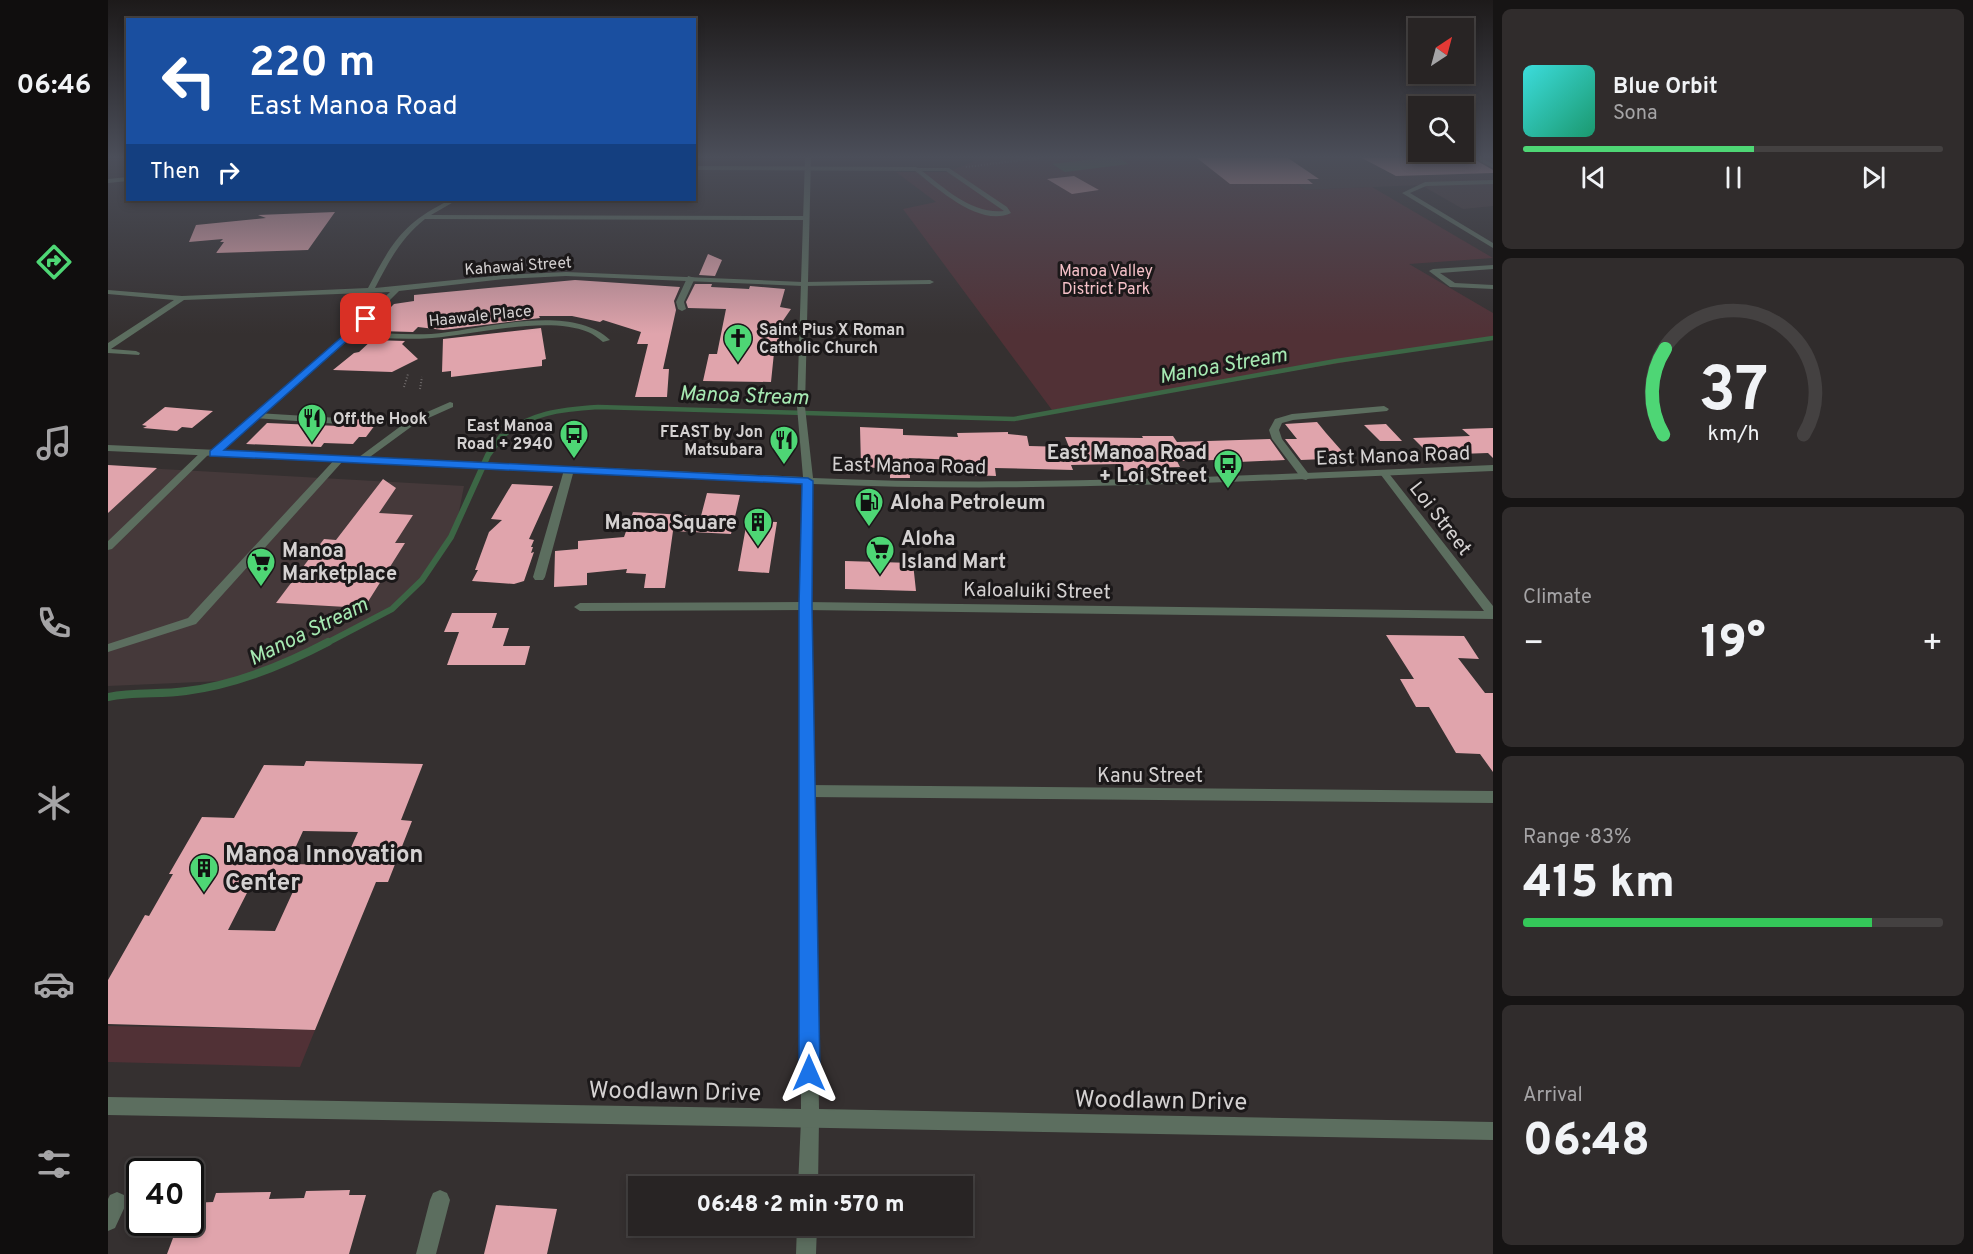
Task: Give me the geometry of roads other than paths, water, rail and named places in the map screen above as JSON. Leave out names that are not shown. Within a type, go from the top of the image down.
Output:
[{"type":"street","points":[[371,289],[398,238],[422,217],[805,218],[801,407],[808,481],[805,606],[810,1120],[808,1176]]},
{"type":"street","points":[[1443,217],[1493,246]]},
{"type":"street","points":[[1493,267],[1433,271],[1453,285],[1493,287]]},
{"type":"street","name":"Kahawai Street","points":[[108,292],[182,298],[397,289],[547,274],[802,284],[930,282]]},
{"type":"street","points":[[682,309],[680,302],[691,278]]},
{"type":"street","points":[[108,546],[209,453],[257,416],[351,334],[397,289]]},
{"type":"street","points":[[108,349],[182,298]]},
{"type":"street","name":"Haawale Place","points":[[351,334],[421,337],[532,324],[569,323],[585,326],[606,340]]},
{"type":"street","points":[[108,349],[136,353]]},
{"type":"street","points":[[360,460],[412,422],[450,405]]},
{"type":"street","points":[[1306,477],[1276,440],[1274,430],[1278,421],[1292,417],[1384,410]]},
{"type":"street","points":[[257,416],[339,422]]},
{"type":"street","name":"East Manoa Road","points":[[108,448],[808,481],[1072,485],[1493,468]]},
{"type":"street","points":[[108,648],[192,621],[340,459]]},
{"type":"street","points":[[539,577],[569,470]]},
{"type":"street","name":"Loi Street","points":[[1384,473],[1493,614]]},
{"type":"street","name":"Kaloaluiki Street","points":[[580,607],[805,606],[1493,614]]},
{"type":"street","name":"Kanu Street","points":[[807,791],[1493,797]]},
{"type":"street","name":"Woodlawn Drive","points":[[108,1106],[1493,1131]]},
{"type":"street","points":[[426,1254],[440,1200]]},
{"type":"street","points":[[108,1221],[117,1202]]},
{"type":"street","points":[[806,1254],[807,1236]]},
{"type":"waterway","name":"Manoa Stream","points":[[500,439],[510,430],[533,418],[558,411],[598,407],[1014,419],[1336,361],[1493,338]]},
{"type":"waterway","name":"Manoa Stream","points":[[325,644],[392,609],[422,580],[451,537],[488,455],[501,437]]},
{"type":"waterway","name":"Manoa Stream","points":[[108,697],[176,692],[223,684],[277,666],[328,642]]},
{"type":"place","name":"Saint Pius X Roman Catholic Church","points":[[738,364]]},
{"type":"place","name":"Off the Hook","points":[[312,444]]},
{"type":"place","name":"East Manoa Road + 2940","points":[[574,460]]},
{"type":"place","name":"FEAST by Jon Matsubara","points":[[784,466]]},
{"type":"place","name":"East Manoa Road + Loi Street","points":[[1228,490]]},
{"type":"place","name":"Aloha Petroleum","points":[[869,528]]},
{"type":"place","name":"Manoa Square","points":[[758,548]]},
{"type":"place","name":"Aloha Island Mart","points":[[880,576]]},
{"type":"place","name":"Manoa Marketplace","points":[[261,588]]},
{"type":"place","name":"Manoa Innovation Center","points":[[204,894]]},
{"type":"park label","name":"Manoa Valley District Park","points":[[1106,279]]}]
